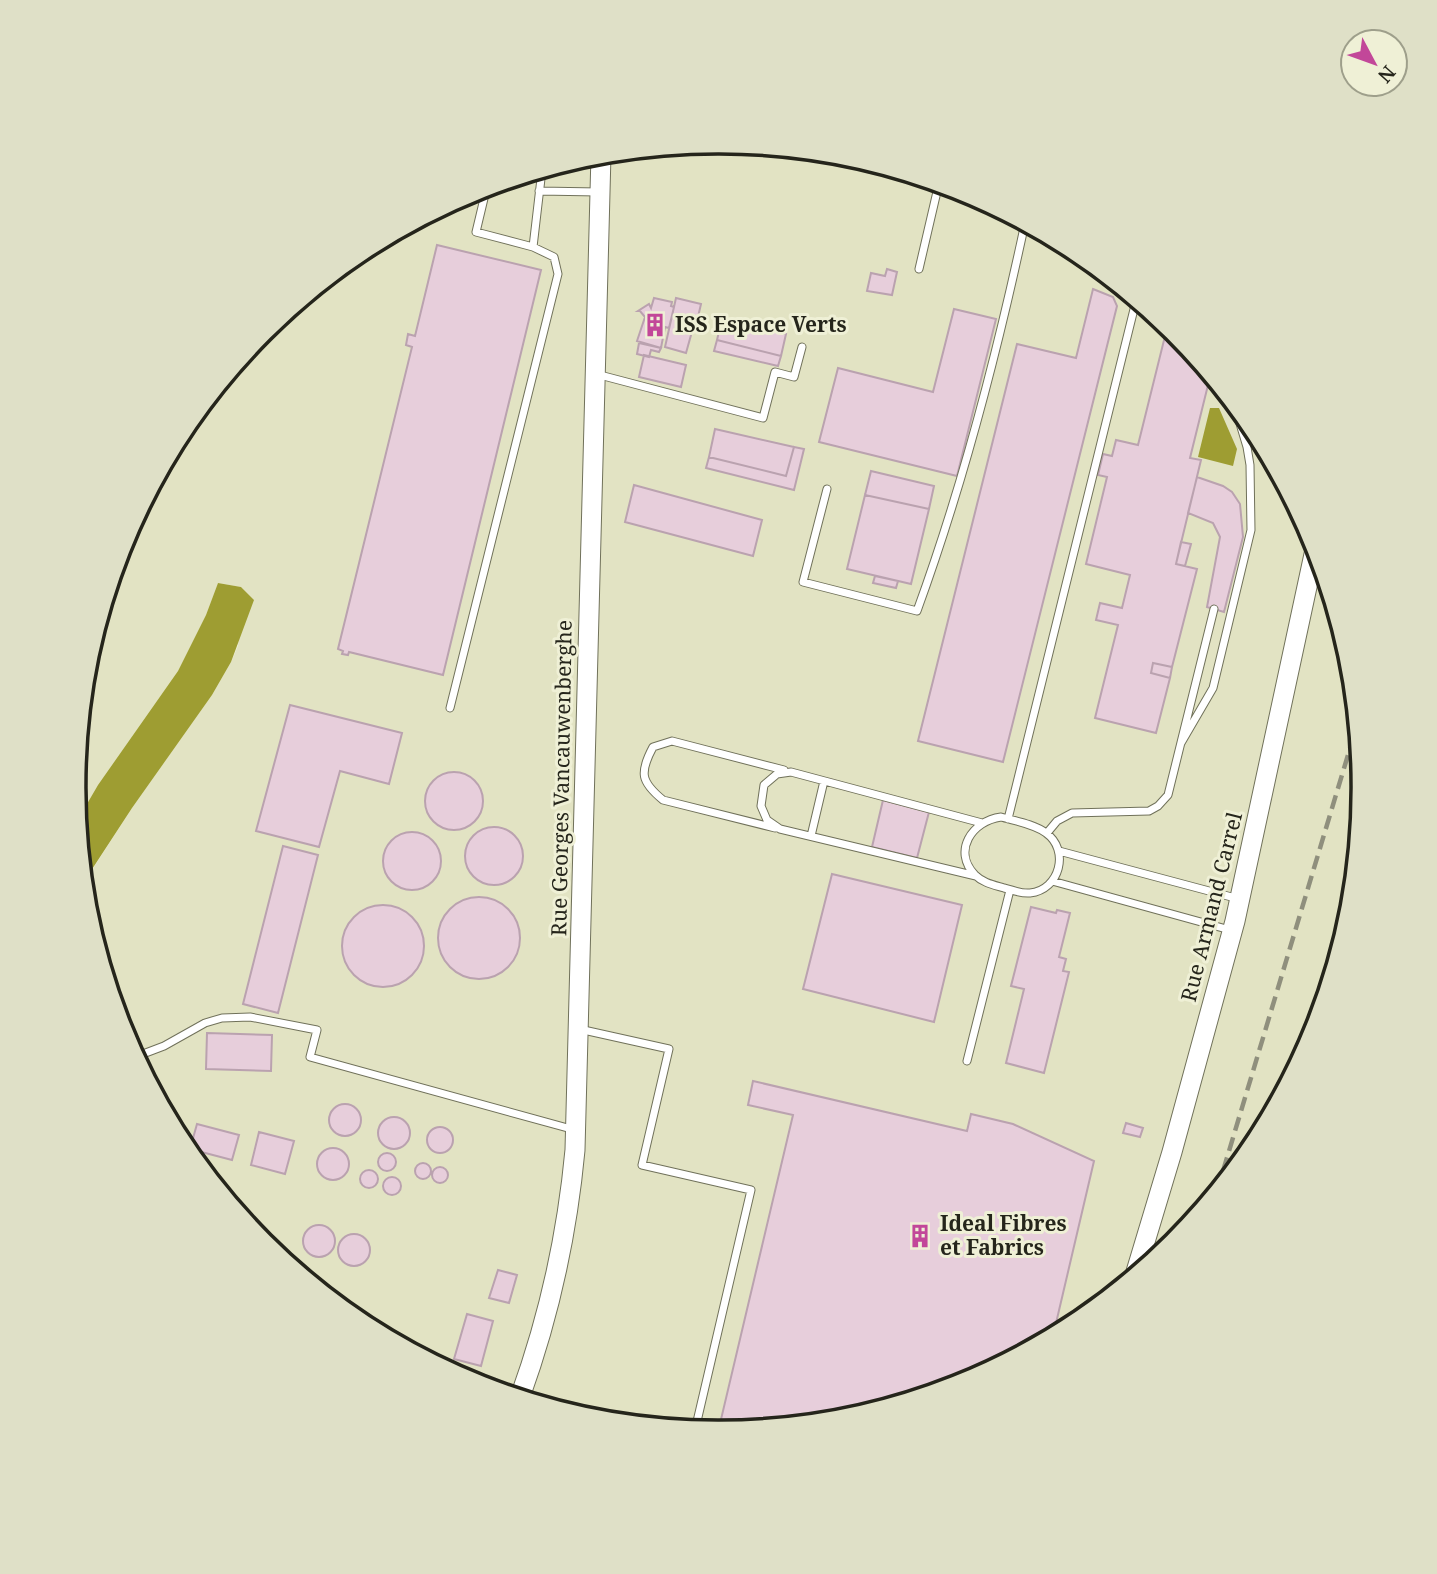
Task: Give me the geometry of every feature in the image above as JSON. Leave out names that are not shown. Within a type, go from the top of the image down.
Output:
[{"type":"street","name":"Rue Georges Vancauwenberghe","points":[[523,1388],[542,1333],[556,1274],[570,1194],[575,1130],[601,165]]},
{"type":"street","name":"Rue Armand Carrel","points":[[1140,1259],[1172,1153],[1240,900],[1311,567]]},
{"type":"lane","points":[[533,247],[541,180]]},
{"type":"lane","points":[[539,191],[600,192]]},
{"type":"lane","points":[[919,269],[937,193]]},
{"type":"lane","points":[[450,709],[558,274],[554,257],[533,247],[476,232],[484,199]]},
{"type":"lane","points":[[827,489],[803,582],[917,611],[963,474],[1023,233]]},
{"type":"lane","points":[[1008,819],[1134,309]]},
{"type":"lane","points":[[595,374],[763,418],[775,372],[794,377],[802,347]]},
{"type":"lane","points":[[1181,743],[1213,688],[1251,530],[1247,447],[1242,432]]},
{"type":"lane","points":[[1047,833],[1057,821],[1072,813],[1149,811],[1168,795],[1214,609]]},
{"type":"lane","points":[[976,876],[969,866],[967,844],[971,833],[989,819],[1001,817],[1038,828],[1047,833],[1059,851],[1060,862],[1052,881],[1035,893],[1023,894],[976,876],[663,800],[644,778],[644,763],[653,747],[672,741],[982,822]]},
{"type":"lane","points":[[780,829],[767,820],[761,806],[764,785],[776,774],[791,772]]},
{"type":"lane","points":[[811,836],[824,781]]},
{"type":"lane","points":[[1059,851],[1240,900]]},
{"type":"lane","points":[[1052,881],[1232,930]]},
{"type":"lane","points":[[967,1061],[1010,890]]},
{"type":"lane","points":[[145,1053],[164,1046],[213,1020],[232,1016],[261,1018],[317,1030],[310,1057],[575,1130]]},
{"type":"lane","points":[[578,1028],[669,1049],[642,1165],[751,1190],[698,1419]]},
{"type":"shaded area","points":[[718,154],[842,166],[922,188],[961,202],[1035,239],[1070,261],[1136,311],[1166,340],[1194,370],[1245,435],[1286,507],[1303,545],[1330,623],[1339,664],[1346,704],[1351,787],[1346,870],[1339,910],[1330,951],[1303,1029],[1286,1067],[1245,1139],[1194,1204],[1166,1234],[1136,1263],[1070,1313],[1035,1335],[961,1372],[922,1386],[842,1408],[718,1420],[636,1414],[555,1398],[476,1372],[402,1335],[333,1289],[271,1234],[217,1172],[192,1139],[171,1103],[151,1067],[119,990],[107,951],[91,871],[132,808],[212,695],[231,662],[238,646],[244,591],[241,587],[218,583],[206,615],[178,671],[86,805],[87,746],[98,664],[107,623],[134,545],[151,507],[192,435],[243,370],[271,340],[301,311],[367,261],[402,239],[476,202],[515,188],[595,166]]},
{"type":"shaded area","points":[[1210,408],[1219,408],[1237,449],[1233,466],[1198,457]]},
{"type":"shaded area","points":[[218,583],[241,587],[254,600],[231,662],[212,695],[91,871],[86,805],[178,671],[206,615]]},
{"type":"building","points":[[437,245],[541,270],[443,675],[349,652],[348,655],[342,654],[343,651],[338,649],[412,347],[406,345],[408,334],[415,336]]},
{"type":"building","points":[[887,269],[897,272],[892,295],[867,291],[871,273],[885,276]]},
{"type":"building","points":[[1093,289],[1113,297],[1117,306],[1003,762],[918,741],[1017,344],[1076,358]]},
{"type":"building","name":"ISS Espace Verts","points":[[654,298],[672,302],[671,306],[674,307],[669,328],[665,327],[661,348],[637,341],[645,317],[638,311],[649,304],[651,308]]},
{"type":"building","points":[[676,298],[701,304],[695,330],[689,328],[688,333],[691,335],[686,353],[665,347]]},
{"type":"building","points":[[954,309],[996,319],[957,476],[819,442],[838,368],[933,392]]},
{"type":"building","points":[[722,319],[786,334],[781,356],[717,340]]},
{"type":"building","points":[[1164,338],[1208,387],[1190,458],[1201,460],[1176,564],[1197,569],[1172,667],[1153,663],[1151,673],[1170,678],[1156,733],[1095,718],[1118,625],[1096,620],[1100,603],[1122,608],[1130,575],[1086,564],[1107,477],[1098,475],[1103,454],[1112,456],[1116,440],[1138,445]]},
{"type":"building","points":[[717,340],[781,356],[778,366],[714,351]]},
{"type":"building","points":[[639,343],[661,348],[659,352],[651,350],[649,357],[637,354]]},
{"type":"building","points":[[644,355],[686,365],[681,387],[639,377]]},
{"type":"building","points":[[715,429],[794,447],[786,476],[709,457]]},
{"type":"building","points":[[794,447],[804,449],[794,490],[706,468],[709,457],[786,476]]},
{"type":"building","points":[[871,471],[934,486],[929,509],[865,495]]},
{"type":"building","points":[[1197,477],[1223,486],[1232,492],[1240,504],[1243,537],[1224,612],[1207,607],[1220,537],[1213,523],[1188,513]]},
{"type":"building","points":[[634,485],[762,520],[753,556],[625,522]]},
{"type":"building","points":[[865,495],[929,509],[911,584],[847,569]]},
{"type":"building","points":[[1181,542],[1191,544],[1185,566],[1176,564]]},
{"type":"building","points":[[875,576],[898,581],[896,588],[873,583]]},
{"type":"building","points":[[1153,663],[1172,667],[1170,678],[1151,673]]},
{"type":"building","points":[[290,705],[402,733],[389,784],[340,771],[319,847],[256,831]]},
{"type":"building","points":[[448,772],[460,772],[475,780],[483,795],[483,807],[475,822],[460,830],[448,830],[433,822],[425,807],[425,795],[433,780]]},
{"type":"building","points":[[883,800],[929,812],[917,858],[872,847]]},
{"type":"building","points":[[494,827],[515,835],[523,856],[515,877],[494,885],[473,877],[465,856],[473,835]]},
{"type":"building","points":[[406,832],[418,832],[433,840],[441,855],[441,867],[433,882],[418,890],[406,890],[391,882],[383,867],[383,855],[391,840]]},
{"type":"building","points":[[283,846],[318,855],[278,1013],[243,1004]]},
{"type":"building","points":[[832,874],[962,905],[934,1022],[803,989]]},
{"type":"building","points":[[479,897],[495,900],[508,909],[517,922],[520,938],[517,954],[508,967],[495,976],[479,979],[463,976],[450,967],[441,954],[438,938],[441,922],[450,909],[463,900]]},
{"type":"building","points":[[383,905],[399,908],[412,917],[421,930],[424,946],[421,962],[412,975],[399,984],[383,987],[367,984],[354,975],[345,962],[342,946],[345,930],[354,917],[367,908]]},
{"type":"building","points":[[1031,907],[1056,913],[1057,910],[1070,913],[1059,957],[1066,959],[1063,971],[1069,972],[1044,1073],[1006,1063],[1024,989],[1011,986]]},
{"type":"building","points":[[207,1033],[272,1035],[271,1071],[206,1069]]},
{"type":"building","name":"Ideal Fibres et Fabrics","points":[[753,1081],[967,1131],[971,1114],[1013,1124],[1094,1161],[1056,1322],[961,1372],[882,1398],[801,1414],[721,1420],[793,1115],[748,1105]]},
{"type":"building","points":[[345,1104],[356,1109],[361,1120],[356,1131],[345,1136],[334,1131],[329,1120],[334,1109]]},
{"type":"building","points":[[394,1117],[405,1122],[410,1133],[405,1144],[394,1149],[383,1144],[378,1133],[383,1122]]},
{"type":"building","points":[[1126,1123],[1143,1128],[1140,1137],[1123,1133]]},
{"type":"building","points":[[197,1124],[239,1135],[232,1160],[202,1152],[193,1140]]},
{"type":"building","points":[[440,1127],[449,1131],[453,1140],[449,1149],[440,1153],[431,1149],[427,1140],[431,1131]]},
{"type":"building","points":[[259,1132],[294,1141],[285,1174],[251,1165]]},
{"type":"building","points":[[333,1148],[345,1152],[349,1164],[345,1176],[333,1180],[321,1176],[317,1164],[321,1152]]},
{"type":"building","points":[[383,1153],[391,1153],[396,1162],[394,1169],[383,1171],[378,1166],[378,1158]]},
{"type":"building","points":[[423,1163],[431,1171],[423,1179],[415,1171]]},
{"type":"building","points":[[440,1167],[448,1175],[440,1183],[432,1175]]},
{"type":"building","points":[[365,1170],[373,1170],[378,1179],[376,1186],[365,1188],[360,1183],[360,1175]]},
{"type":"building","points":[[388,1177],[396,1177],[401,1186],[399,1193],[388,1195],[383,1190],[383,1182]]},
{"type":"building","points":[[319,1225],[330,1230],[335,1241],[330,1252],[319,1257],[308,1252],[303,1241],[308,1230]]},
{"type":"building","points":[[354,1234],[365,1239],[370,1250],[365,1261],[354,1266],[343,1261],[338,1250],[343,1239]]},
{"type":"building","points":[[498,1270],[517,1275],[509,1303],[489,1298]]},
{"type":"building","points":[[467,1314],[493,1321],[481,1366],[454,1359]]},
{"type":"railway","points":[[1224,1166],[1350,748]]},
{"type":"place","name":"ISS Espace Verts","points":[[655,325]]},
{"type":"place","name":"Ideal Fibres et Fabrics","points":[[920,1236]]}]
